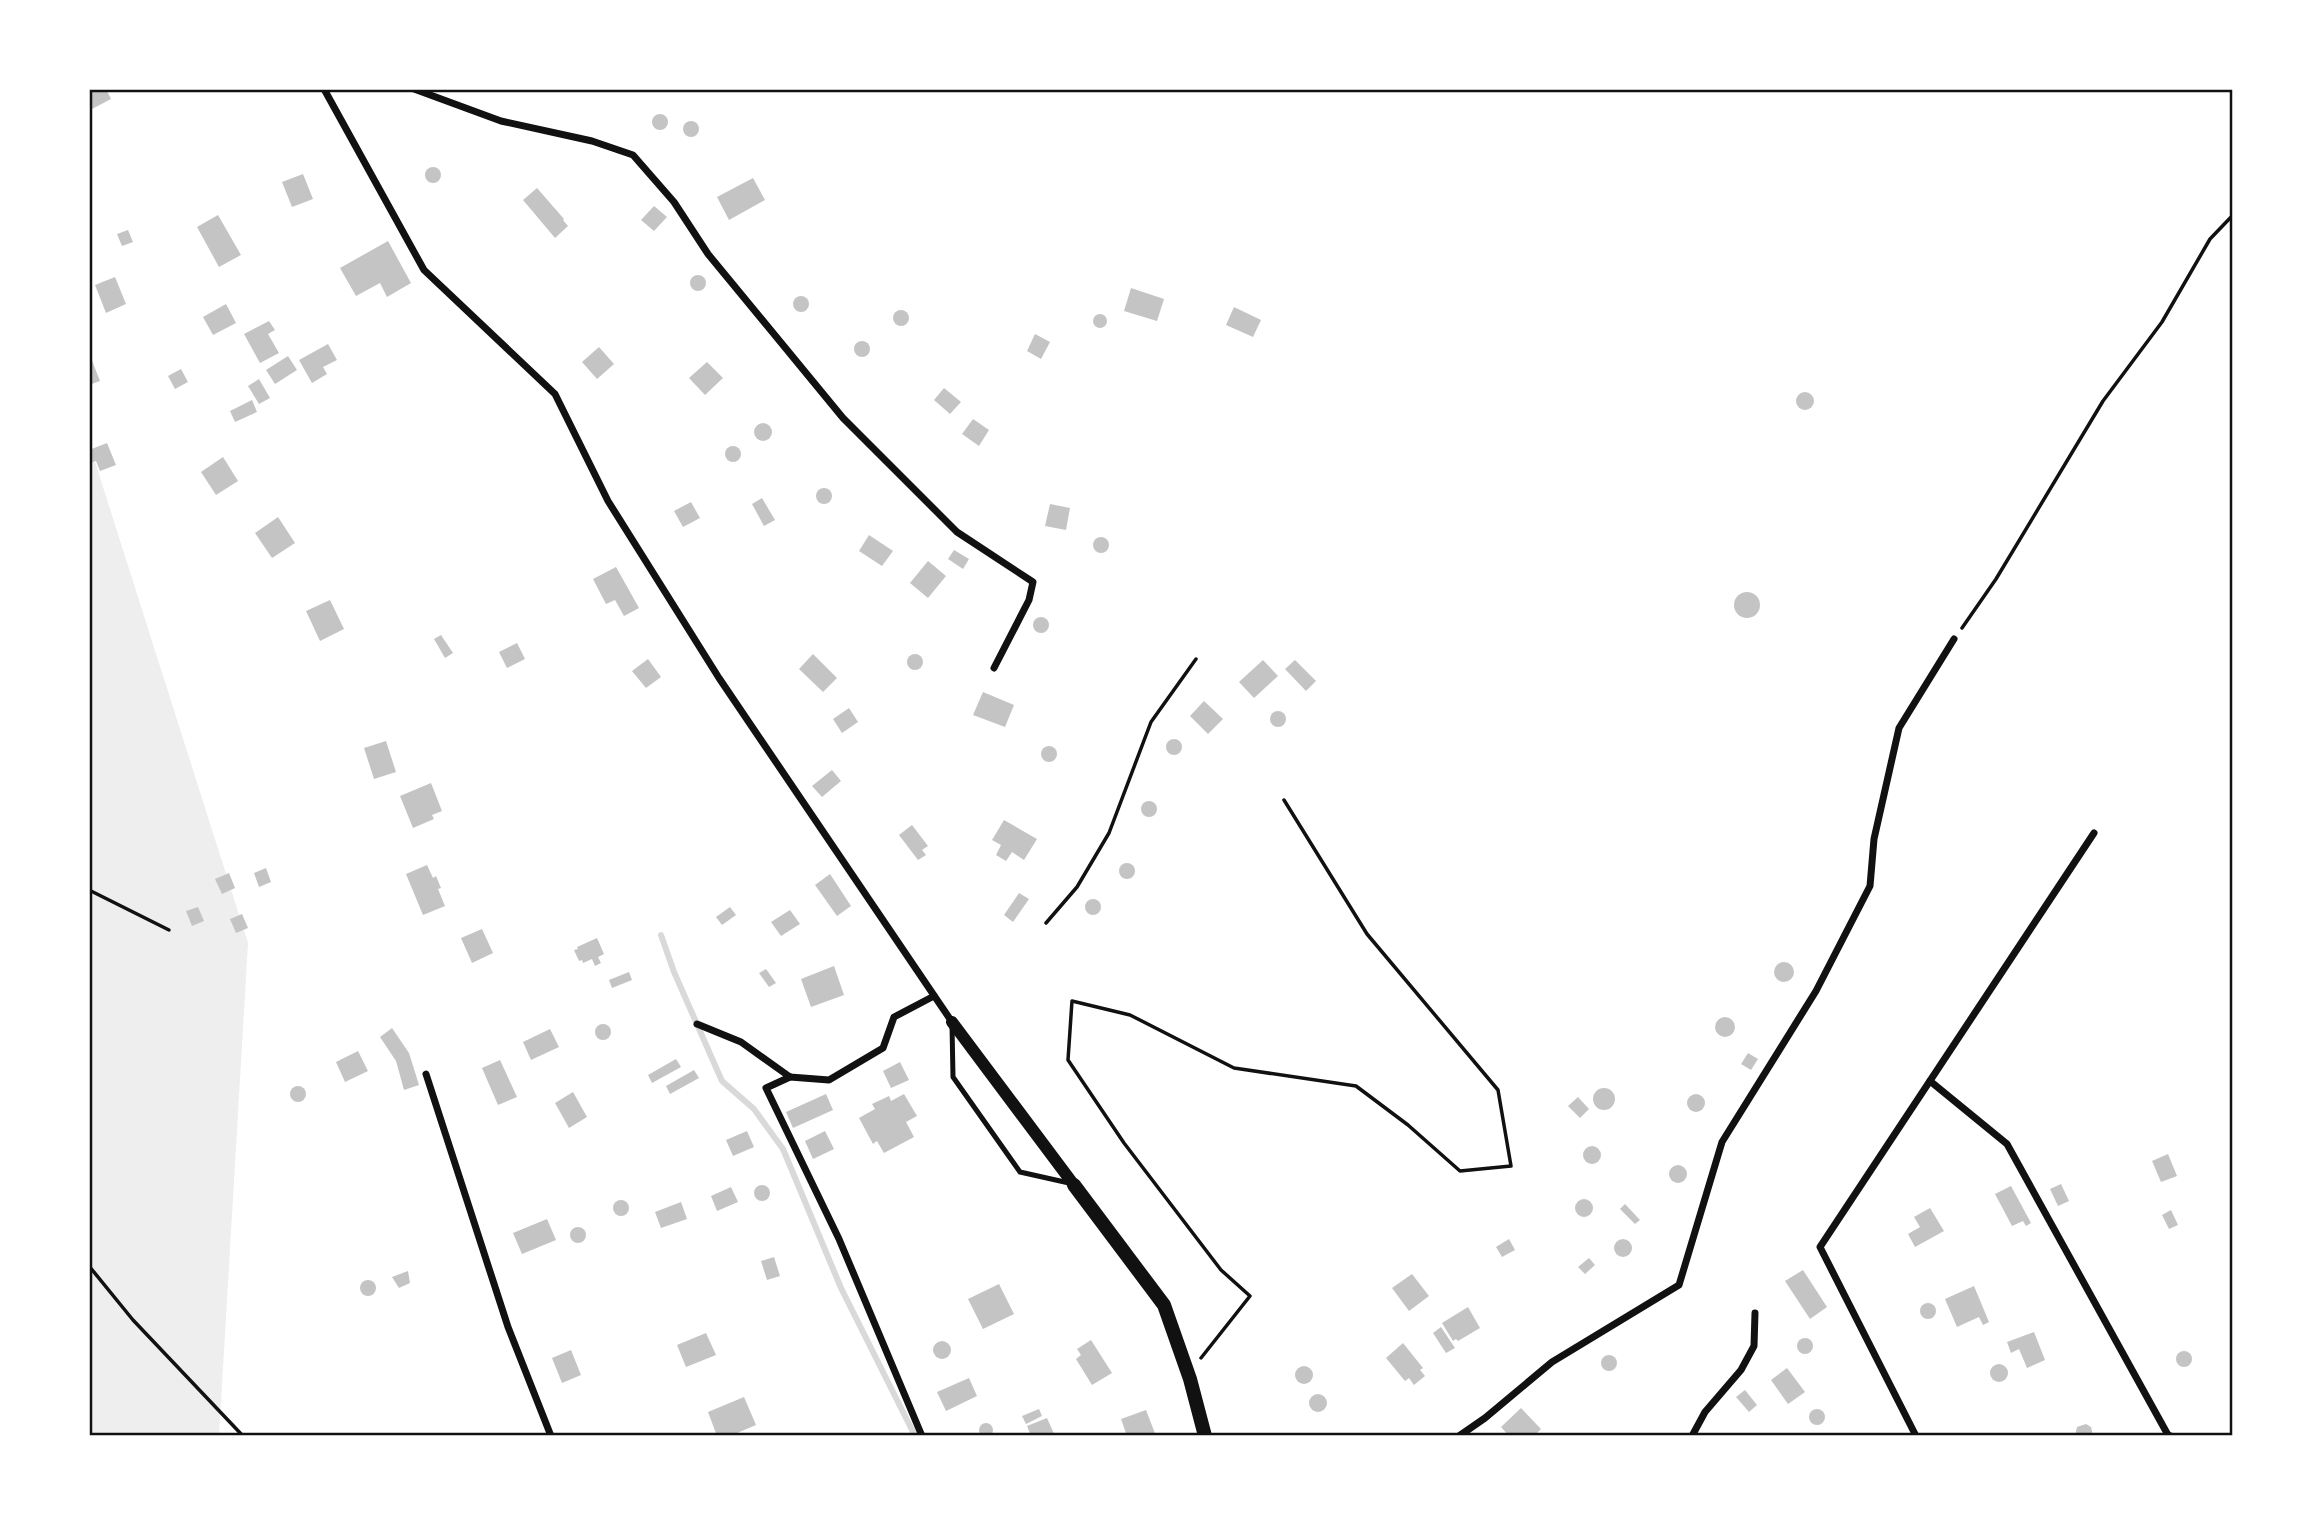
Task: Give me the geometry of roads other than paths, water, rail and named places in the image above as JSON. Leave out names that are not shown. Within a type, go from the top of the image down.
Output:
[{"type":"main road","points":[[1074,1185],[1164,1305],[1190,1379],[1205,1436]]},
{"type":"street","points":[[324,89],[424,271],[555,394],[608,501],[712,666],[952,1022],[1074,1185]]},
{"type":"street","points":[[414,89],[500,121],[592,141],[633,155],[674,202],[708,254],[843,418],[957,532],[1033,582],[1029,600],[994,668]]},
{"type":"street","points":[[1459,1436],[1485,1418],[1552,1362],[1679,1285],[1723,1142],[1816,990],[1870,886],[1874,839],[1899,728],[1954,639]]},
{"type":"street","points":[[1916,1436],[1820,1247],[2094,833]]},
{"type":"street","points":[[922,1436],[839,1239],[766,1088],[790,1077],[830,1080],[883,1048],[894,1017],[934,996]]},
{"type":"street","points":[[697,1024],[741,1042],[790,1077]]},
{"type":"street","points":[[426,1074],[508,1327],[551,1436]]},
{"type":"street","points":[[1930,1081],[2007,1144],[2161,1423],[2171,1436]]},
{"type":"street","points":[[1692,1436],[1705,1412],[1741,1370],[1754,1346],[1755,1313]]},
{"type":"lane","points":[[952,1022],[953,1077],[1020,1172],[1074,1185]]},
{"type":"waterway","points":[[661,935],[674,972],[722,1081],[754,1109],[783,1149],[841,1288],[915,1436]]}]
